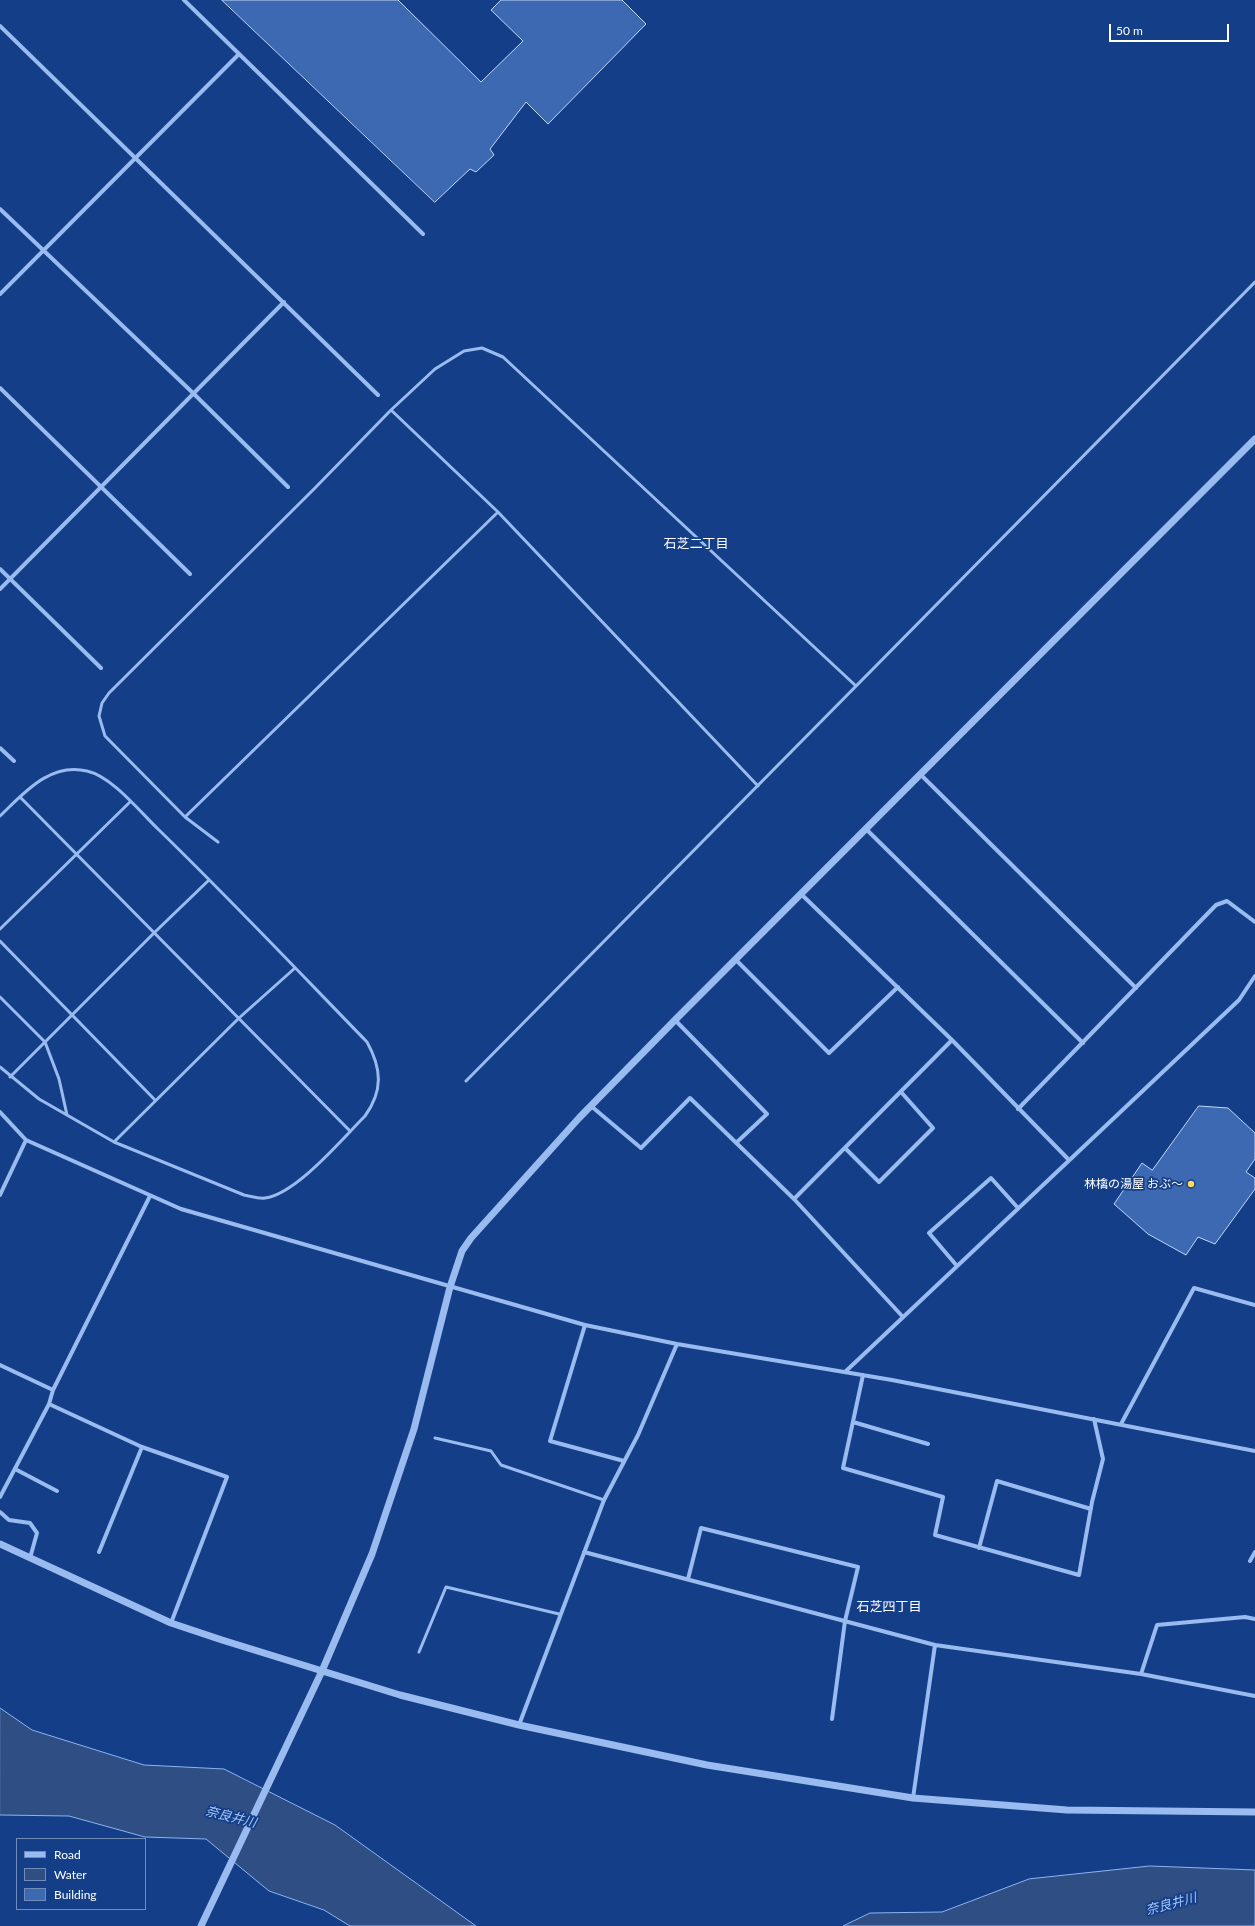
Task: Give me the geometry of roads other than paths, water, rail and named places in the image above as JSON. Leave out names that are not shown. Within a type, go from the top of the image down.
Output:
[{"type":"street","points":[[184,0],[423,234]]},
{"type":"street","points":[[0,26],[378,395]]},
{"type":"street","points":[[0,294],[238,54]]},
{"type":"street","points":[[0,209],[42,251],[193,393],[288,487]]},
{"type":"street","points":[[0,589],[284,302]]},
{"type":"street","points":[[0,388],[190,574]]},
{"type":"street","points":[[201,1926],[322,1671],[372,1554],[414,1429],[450,1287],[462,1251],[471,1238],[591,1106],[675,1020],[1255,440]]},
{"type":"street","points":[[0,569],[101,668]]},
{"type":"street","points":[[0,748],[14,761]]},
{"type":"street","points":[[920,774],[1136,988]]},
{"type":"street","points":[[866,829],[1082,1043]]},
{"type":"street","points":[[801,894],[952,1040],[1069,1160]]},
{"type":"street","points":[[1018,1109],[1216,905],[1227,901],[1255,922]]},
{"type":"street","points":[[736,960],[828,1053],[898,987]]},
{"type":"street","points":[[845,1372],[1239,1000],[1255,976]]},
{"type":"street","points":[[675,1020],[767,1114],[736,1143]]},
{"type":"street","points":[[794,1199],[952,1040]]},
{"type":"street","points":[[845,1148],[879,1182],[933,1128],[901,1092]]},
{"type":"street","points":[[591,1106],[641,1148],[690,1098],[794,1199],[903,1317]]},
{"type":"street","points":[[0,1112],[26,1140],[181,1209],[585,1325],[677,1344],[863,1375],[1255,1451]]},
{"type":"street","points":[[0,1195],[26,1140]]},
{"type":"street","points":[[957,1266],[929,1233],[991,1178],[1018,1208]]},
{"type":"street","points":[[0,1497],[48,1404],[53,1390],[150,1196]]},
{"type":"street","points":[[1121,1424],[1194,1288],[1255,1305]]},
{"type":"street","points":[[585,1325],[550,1441],[624,1461]]},
{"type":"street","points":[[519,1724],[604,1500],[638,1435],[677,1344]]},
{"type":"street","points":[[0,1366],[53,1390]]},
{"type":"street","points":[[863,1375],[843,1468],[943,1497],[935,1535],[1079,1575],[1091,1509],[1103,1459],[1094,1419]]},
{"type":"street","points":[[48,1404],[142,1447],[227,1477],[171,1623]]},
{"type":"street","points":[[853,1422],[928,1444]]},
{"type":"street","points":[[99,1552],[142,1447]]},
{"type":"street","points":[[15,1469],[57,1491]]},
{"type":"street","points":[[979,1548],[997,1481],[1091,1509]]},
{"type":"street","points":[[0,1512],[9,1520],[30,1524],[37,1533],[30,1559]]},
{"type":"street","points":[[688,1579],[701,1528],[858,1567],[845,1621],[832,1719]]},
{"type":"street","points":[[0,1544],[171,1623],[322,1671],[400,1695],[519,1724],[707,1765],[913,1798],[1067,1810],[1255,1812]]},
{"type":"street","points":[[584,1552],[935,1645],[1140,1674],[1255,1696]]},
{"type":"street","points":[[1250,1562],[1255,1552]]},
{"type":"street","points":[[1140,1674],[1157,1625],[1245,1617],[1255,1619]]},
{"type":"street","points":[[913,1798],[935,1645]]},
{"type":"lane","points":[[466,1080],[1255,282]]},
{"type":"lane","points":[[218,842],[185,817],[105,736],[99,716],[102,703],[108,693],[315,488],[391,410],[436,369],[464,350],[482,348],[503,357],[856,686]]},
{"type":"lane","points":[[391,410],[498,512],[758,786]]},
{"type":"lane","points":[[185,817],[498,512]]},
{"type":"lane","points":[[0,816],[42,778],[58,772],[87,770],[109,781],[209,880],[367,1042],[378,1065],[378,1092],[374,1104],[365,1116],[302,1178],[281,1194],[264,1198],[244,1195],[114,1142],[39,1099],[0,1068]]},
{"type":"lane","points":[[20,797],[350,1131]]},
{"type":"lane","points":[[0,929],[130,802]]},
{"type":"lane","points":[[10,1077],[209,880]]},
{"type":"lane","points":[[0,941],[155,1100]]},
{"type":"lane","points":[[114,1142],[239,1018],[295,968]]},
{"type":"lane","points":[[0,997],[45,1042],[59,1079],[67,1115]]},
{"type":"lane","points":[[435,1438],[491,1451],[502,1465],[604,1500]]},
{"type":"lane","points":[[419,1652],[446,1587],[560,1614]]},
{"type":"water","name":"奈良井川","points":[[0,1708],[32,1730],[144,1765],[224,1769],[335,1825],[476,1926],[350,1926],[324,1910],[269,1891],[206,1839],[145,1837],[69,1816],[0,1815]]},
{"type":"water","name":"奈良井川","points":[[1150,1866],[1255,1870],[1255,1926],[843,1926],[870,1913],[942,1912],[1029,1879]]},
{"type":"place","name":"林檎の湯屋 おぶ～","points":[[1191,1184]]},
{"type":"district","name":"石芝二丁目","points":[[696,544]]},
{"type":"district","name":"石芝四丁目","points":[[889,1607]]}]
